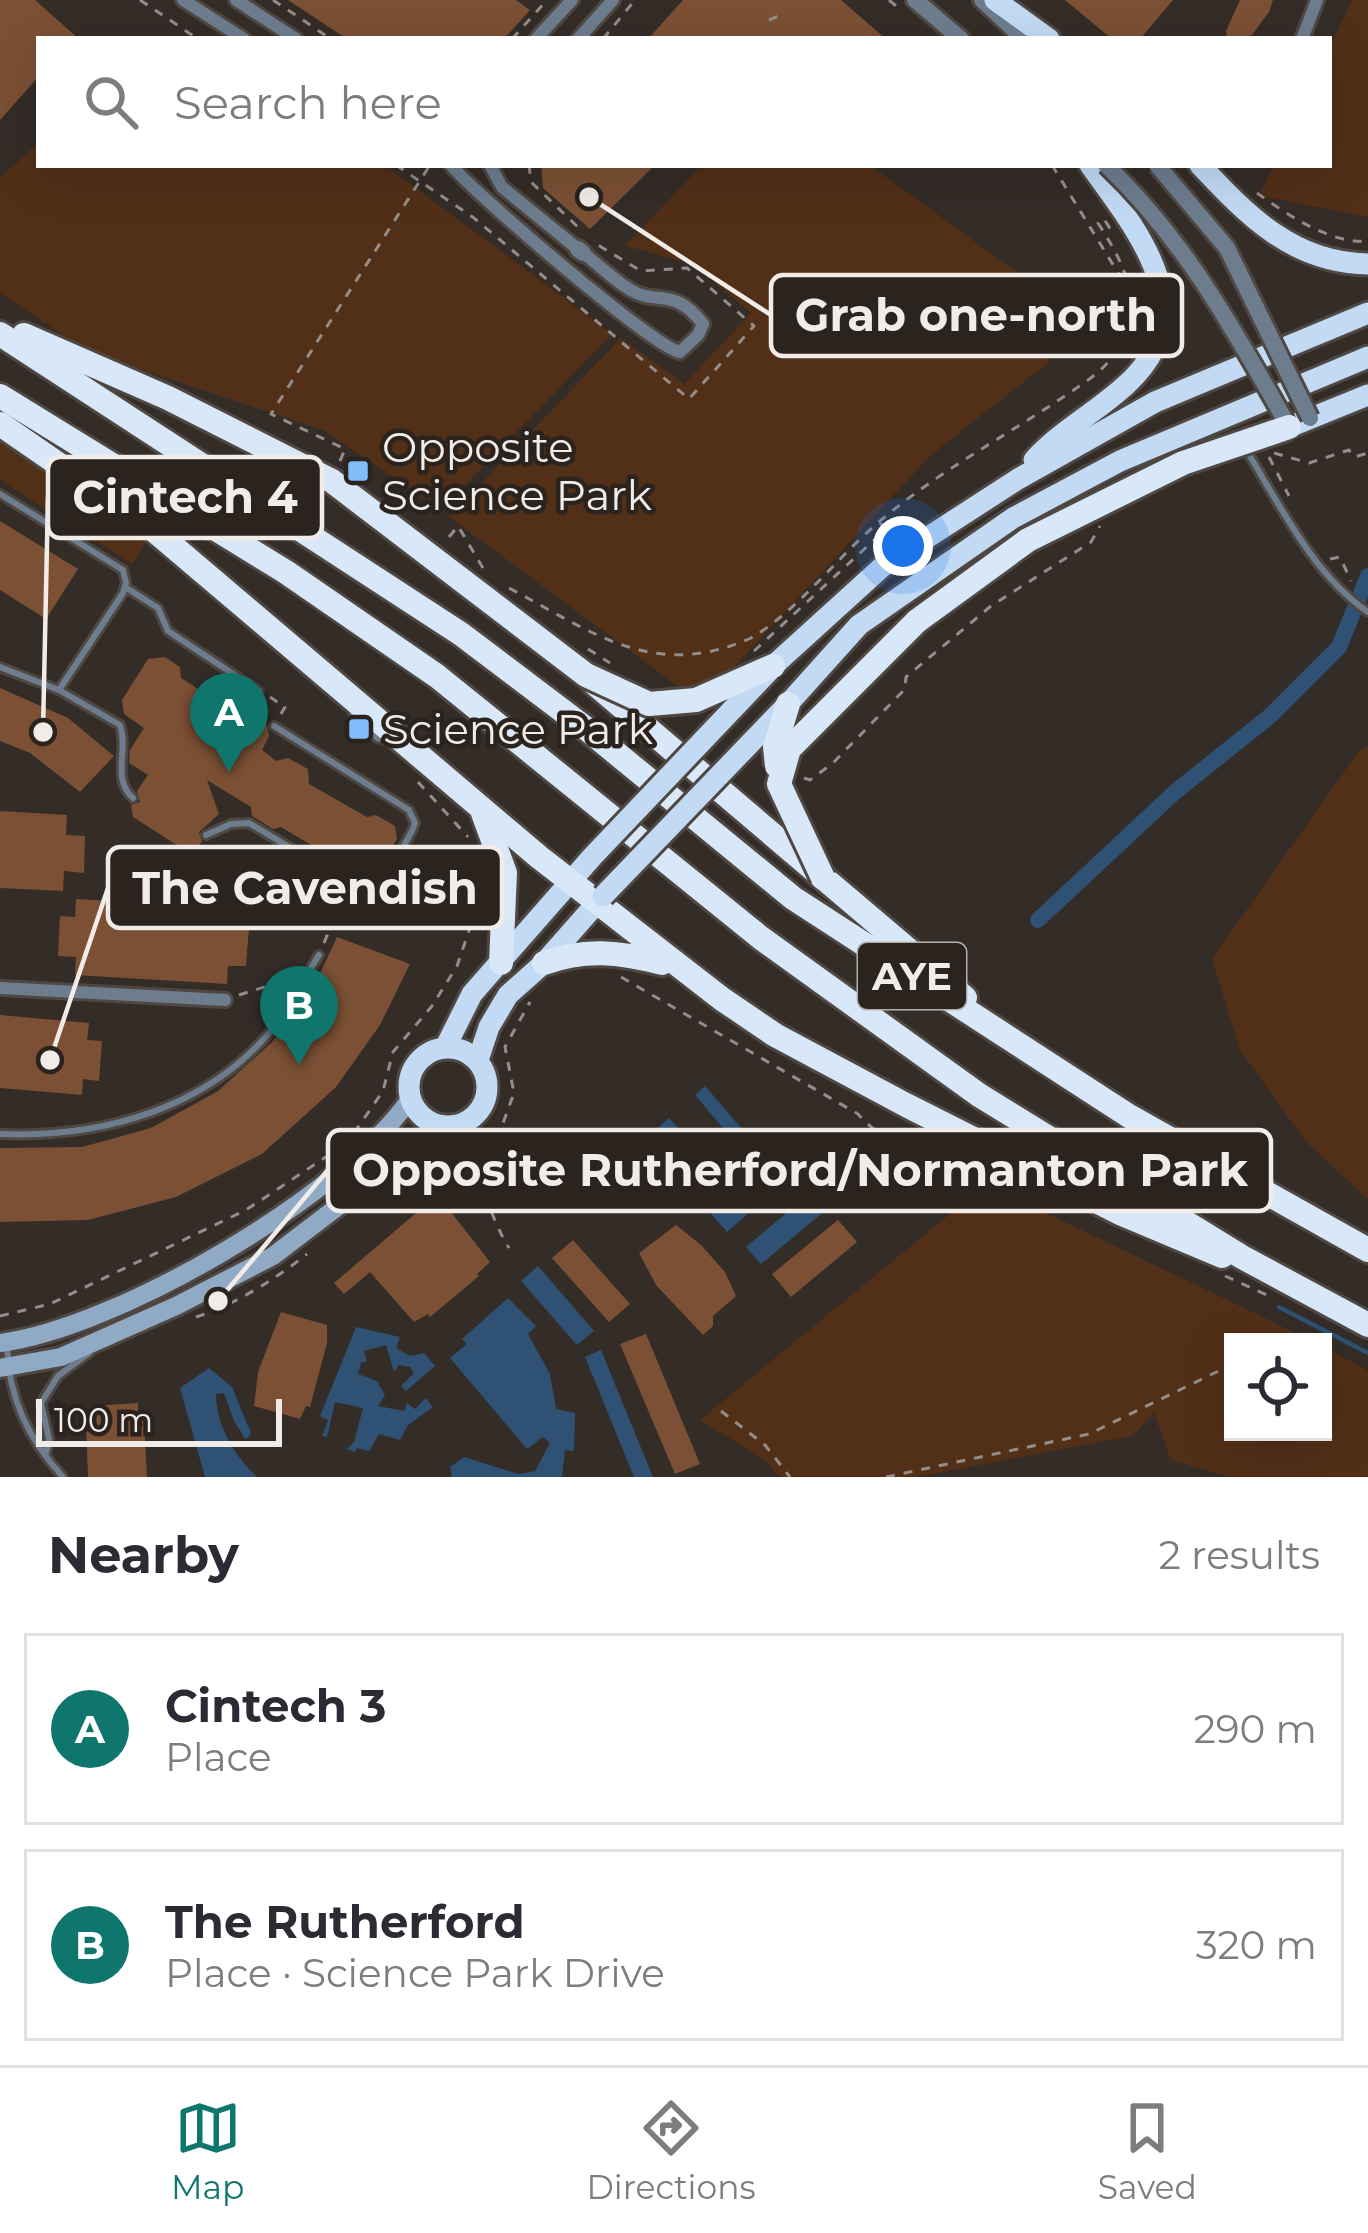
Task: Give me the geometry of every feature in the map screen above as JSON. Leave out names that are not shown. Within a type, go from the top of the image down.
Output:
[{"type":"highway","points":[[995,0],[1045,36]]},
{"type":"highway","points":[[1018,479],[1044,449],[1126,385],[1146,365],[1156,344],[1163,302],[1159,275],[1146,244],[1092,168]]},
{"type":"highway","points":[[1203,168],[1265,230],[1286,244],[1320,258],[1368,264]]},
{"type":"highway","points":[[586,675],[649,704],[696,700],[762,660],[882,567],[1018,479],[1155,402],[1368,314]]},
{"type":"highway","points":[[0,325],[335,471],[586,675],[1030,1055]]},
{"type":"highway","name":"AYE","points":[[0,334],[460,634],[588,730],[794,898],[1129,1116],[1368,1250]]},
{"type":"highway","points":[[478,1060],[508,995],[544,963],[859,625],[898,594],[1013,518],[1120,461],[1245,414],[1368,357]]},
{"type":"highway","points":[[785,779],[789,749],[917,621],[1028,540],[1183,463],[1368,394]]},
{"type":"highway","name":"AYE","points":[[0,396],[286,572],[437,676],[761,938],[961,1082],[1242,1257],[1368,1325]]},
{"type":"highway","points":[[0,424],[155,531],[482,810],[600,899],[676,967],[775,1034],[943,1125],[1212,1255],[1242,1257]]},
{"type":"highway","points":[[446,1046],[472,994],[685,761],[762,660]]},
{"type":"highway","points":[[788,704],[775,747],[824,878]]},
{"type":"highway","points":[[482,810],[505,873],[501,963]]},
{"type":"highway","points":[[544,963],[572,952],[592,952],[632,955],[676,967]]},
{"type":"highway","points":[[446,1046],[478,1060],[487,1094],[481,1109],[468,1121],[442,1127],[428,1122],[410,1099],[416,1069],[432,1052],[446,1046]]},
{"type":"main road","points":[[3,1343],[52,1333],[146,1292],[256,1232],[368,1147],[410,1099]]},
{"type":"main road","points":[[4,1368],[61,1357],[273,1256],[442,1127]]},
{"type":"street","points":[[183,0],[239,36]]},
{"type":"street","points":[[236,0],[291,36]]},
{"type":"street","points":[[539,36],[572,0]]},
{"type":"street","points":[[581,36],[613,0]]},
{"type":"street","points":[[915,0],[957,36]]},
{"type":"street","points":[[982,0],[1021,36]]},
{"type":"street","points":[[1303,36],[1318,0]]},
{"type":"street","points":[[454,168],[624,316],[670,350],[680,352],[698,334],[703,324],[692,309],[675,298],[634,292],[585,248],[502,187],[492,168]]},
{"type":"street","points":[[1109,168],[1144,201],[1196,266],[1299,422]]},
{"type":"street","points":[[1160,168],[1228,248],[1299,422]]},
{"type":"street","points":[[0,988],[226,1000]]},
{"type":"lane","points":[[1201,429],[1226,429]]},
{"type":"lane","points":[[1236,435],[1307,547],[1368,612]]},
{"type":"lane","points":[[0,494],[123,569],[125,587],[59,690]]},
{"type":"lane","points":[[125,587],[158,608],[168,631],[259,691]]},
{"type":"lane","points":[[0,667],[59,690],[120,725],[124,735],[122,780],[133,798]]},
{"type":"lane","points":[[206,835],[231,824],[249,823],[352,885],[369,890],[381,880],[412,831],[413,816],[274,726]]},
{"type":"lane","points":[[0,1134],[95,1130],[162,1111],[226,1073],[274,1027],[319,955]]},
{"type":"lane","points":[[46,1454],[49,1439],[41,1403],[58,1376],[106,1336]]},
{"type":"lane","points":[[3,1343],[4,1368],[17,1412],[63,1477]]},
{"type":"path","points":[[140,0],[194,36]]},
{"type":"path","points":[[273,0],[327,36]]},
{"type":"path","points":[[515,36],[547,0]]},
{"type":"path","points":[[605,36],[635,0]]},
{"type":"path","points":[[769,20],[783,14]]},
{"type":"path","points":[[401,168],[421,180]]},
{"type":"path","points":[[335,471],[345,449],[271,414],[428,168]]},
{"type":"path","points":[[529,168],[531,182],[585,248]]},
{"type":"path","points":[[510,589],[614,644],[679,658],[736,645],[763,632],[878,522],[942,472],[1030,421],[1104,369],[1119,349],[1126,315],[1123,281],[1054,168]]},
{"type":"path","points":[[1242,180],[1315,230],[1356,243],[1368,242]]},
{"type":"path","points":[[1126,253],[1104,219],[1097,224],[1123,262],[1131,285],[1133,317],[1126,315]]},
{"type":"path","points":[[1293,505],[1267,452],[1310,463],[1349,451],[1354,457],[1368,453]]},
{"type":"path","points":[[762,660],[886,530],[878,522]]},
{"type":"path","points":[[449,537],[458,526],[489,578]]},
{"type":"path","points":[[785,779],[810,780],[833,763],[905,689],[906,677],[991,606],[1091,542]]},
{"type":"path","points":[[1328,558],[1340,556],[1349,572],[1351,598]]},
{"type":"path","points":[[586,648],[624,670]]},
{"type":"path","points":[[259,691],[285,707]]},
{"type":"path","points":[[410,775],[471,840]]},
{"type":"path","points":[[348,1140],[383,1091],[393,1052],[432,1006],[457,966],[473,917],[482,862]]},
{"type":"path","points":[[369,890],[402,906],[505,920]]},
{"type":"path","points":[[323,943],[336,914]]},
{"type":"path","points":[[226,1000],[280,982],[298,965]]},
{"type":"path","points":[[614,974],[858,1114]]},
{"type":"path","points":[[524,1187],[510,1173],[501,1145],[502,1126],[514,1093],[505,1047],[526,1007],[541,990]]},
{"type":"path","points":[[0,1316],[50,1304],[246,1210],[331,1154]]},
{"type":"path","points":[[428,1157],[444,1155],[465,1165],[509,1248]]},
{"type":"path","points":[[197,1316],[218,1310],[285,1272],[314,1248]]},
{"type":"path","points":[[886,1477],[1088,1434],[1224,1368]]},
{"type":"path","points":[[721,1411],[765,1445],[790,1477]]},
{"type":"shaded area","points":[[1352,0],[1368,0],[1368,217],[1259,196],[1273,168],[1332,168],[1332,43]]},
{"type":"shaded area","points":[[36,145],[36,168],[389,168],[612,334],[441,510],[323,430],[88,352],[0,293],[0,178]]},
{"type":"shaded area","points":[[699,168],[874,168],[1019,274],[1049,362],[931,455],[721,681],[687,693],[449,517],[621,338],[684,384],[751,313],[693,264],[625,246]]},
{"type":"shaded area","points":[[0,441],[147,540],[132,564],[0,480]]},
{"type":"shaded area","points":[[1368,745],[1368,1199],[1306,1142],[1240,1050],[1212,959],[1358,752]]},
{"type":"shaded area","points":[[986,1184],[1296,1333],[1224,1333],[1224,1441],[1332,1441],[1332,1351],[1368,1371],[1368,1477],[1229,1477],[1171,1460],[1154,1413],[1132,1436],[916,1477],[779,1477],[767,1462],[700,1420]]},
{"type":"water","points":[[705,1086],[749,1137],[760,1129],[797,1171],[727,1232],[645,1139],[669,1118],[714,1168],[739,1147],[695,1095]]},
{"type":"water","points":[[811,1192],[826,1210],[761,1264],[746,1247]]},
{"type":"water","points":[[538,1266],[594,1331],[577,1345],[521,1281]]},
{"type":"water","points":[[508,1298],[536,1326],[528,1334],[550,1374],[556,1409],[575,1413],[574,1451],[565,1450],[562,1477],[452,1477],[450,1467],[464,1457],[518,1474],[535,1471],[550,1443],[543,1437],[527,1449],[450,1358],[467,1344],[462,1339]]},
{"type":"water","points":[[356,1327],[400,1337],[396,1348],[410,1356],[424,1353],[435,1366],[406,1391],[401,1386],[414,1373],[410,1367],[399,1365],[394,1372],[386,1345],[364,1351],[367,1361],[361,1363],[358,1374],[377,1381],[385,1395],[378,1406],[404,1411],[407,1403],[415,1409],[426,1398],[433,1407],[408,1425],[400,1440],[379,1434],[369,1451],[357,1448],[355,1452],[347,1449],[354,1442],[363,1408],[335,1402],[327,1437],[322,1436],[328,1420],[320,1416]]},
{"type":"water","points":[[601,1350],[653,1477],[634,1477],[585,1357]]},
{"type":"water","points":[[209,1368],[232,1387],[251,1433],[246,1440],[224,1393],[216,1394],[223,1429],[257,1477],[205,1477],[180,1388]]},
{"type":"building","points":[[0,0],[35,0],[76,36],[36,36],[36,79],[0,120]]},
{"type":"building","points":[[288,0],[516,0],[530,10],[507,36],[342,36]]},
{"type":"building","points":[[683,0],[841,0],[883,36],[651,36]]},
{"type":"building","points":[[1065,0],[1173,0],[1143,36],[1108,36]]},
{"type":"building","points":[[1240,0],[1273,0],[1251,36],[1227,36]]},
{"type":"building","points":[[541,168],[652,168],[590,229],[543,188]]},
{"type":"building","points":[[0,521],[78,569],[46,619],[0,590]]},
{"type":"building","points":[[165,657],[180,667],[181,678],[237,714],[250,713],[267,724],[269,736],[262,750],[276,761],[288,758],[308,769],[309,784],[367,817],[376,815],[395,826],[397,839],[372,877],[362,882],[339,868],[338,861],[281,827],[273,829],[252,816],[251,807],[207,780],[219,814],[199,832],[202,841],[197,848],[183,849],[133,817],[131,805],[140,802],[137,791],[148,775],[129,763],[130,750],[144,728],[124,714],[122,700],[148,659]]},
{"type":"building","points":[[0,688],[68,718],[114,756],[80,792],[30,753],[0,741]]},
{"type":"building","points":[[0,811],[67,815],[66,835],[85,836],[84,873],[64,871],[63,891],[0,888]]},
{"type":"building","points":[[76,899],[231,908],[230,927],[249,928],[246,966],[228,966],[227,984],[75,975],[76,957],[58,956],[60,916],[75,917]]},
{"type":"building","points":[[337,937],[410,964],[380,1025],[336,1087],[262,1154],[176,1197],[88,1220],[0,1222],[0,1148],[82,1147],[151,1128],[218,1091],[271,1043],[308,999]]},
{"type":"building","points":[[0,1015],[89,1023],[87,1040],[102,1041],[99,1081],[83,1079],[82,1095],[0,1088]]},
{"type":"building","points":[[450,1184],[460,1196],[447,1207],[490,1262],[479,1276],[430,1317],[414,1322],[370,1272],[344,1294],[334,1283]]},
{"type":"building","points":[[838,1220],[857,1242],[791,1297],[772,1274]]},
{"type":"building","points":[[676,1225],[725,1272],[736,1296],[713,1316],[713,1326],[703,1335],[656,1285],[639,1253]]},
{"type":"building","points":[[573,1240],[630,1304],[609,1322],[552,1258]]},
{"type":"building","points":[[281,1312],[327,1325],[327,1343],[310,1407],[306,1406],[300,1419],[254,1406],[258,1372]]},
{"type":"building","points":[[646,1334],[700,1464],[675,1474],[620,1344]]},
{"type":"building","points":[[138,1403],[144,1421],[147,1477],[88,1477],[90,1406]]},
{"type":"waterway","points":[[1038,920],[1175,792],[1270,716],[1339,647],[1368,576]]},
{"type":"waterway","points":[[1279,1307],[1368,1353]]},
{"type":"place","name":"Grab one-north","points":[[589,197]]},
{"type":"place","name":"Opposite Science Park","points":[[358,471]]},
{"type":"place","name":"Science Park","points":[[359,729]]},
{"type":"place","name":"Cintech 4","points":[[43,732]]},
{"type":"place","name":"Cintech 3","points":[[229,772]]},
{"type":"place","name":"The Cavendish","points":[[50,1060]]},
{"type":"place","name":"The Rutherford","points":[[299,1065]]},
{"type":"place","name":"Opposite Rutherford/Normanton Park","points":[[218,1301]]}]
